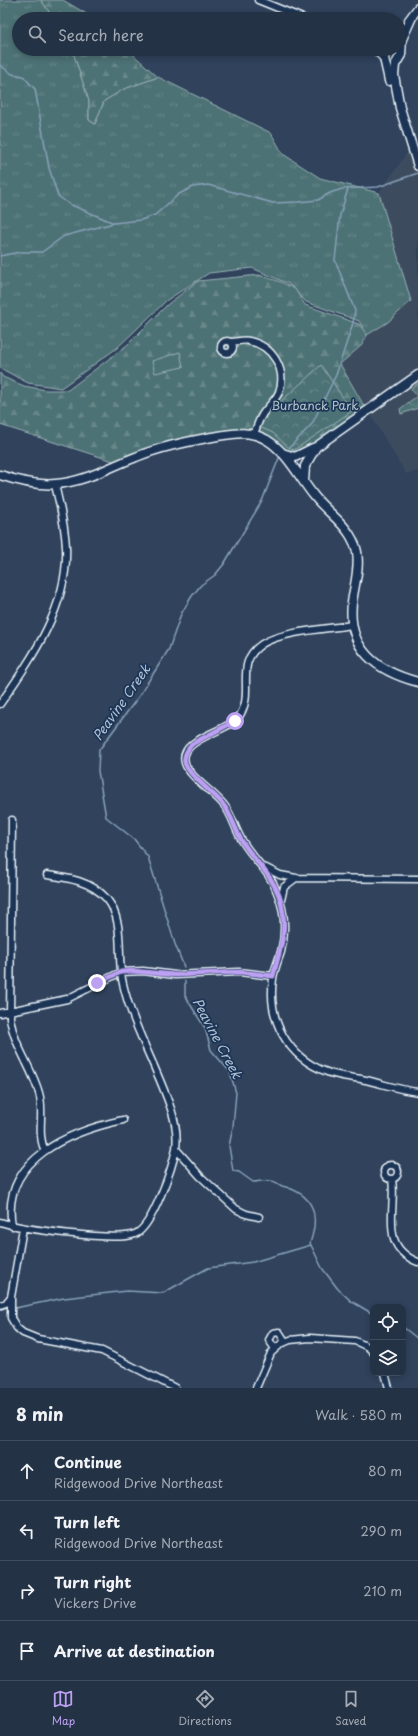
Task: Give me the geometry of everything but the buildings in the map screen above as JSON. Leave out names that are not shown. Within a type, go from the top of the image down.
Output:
[{"type":"street","points":[[258,0],[288,12]]},
{"type":"street","points":[[406,25],[418,8]]},
{"type":"street","points":[[406,30],[412,17]]},
{"type":"street","points":[[381,56],[392,63],[398,61]]},
{"type":"street","points":[[384,56],[392,94],[400,108]]},
{"type":"street","points":[[401,56],[394,71],[400,108],[418,166]]},
{"type":"street","points":[[231,342],[248,340],[265,347],[274,356],[280,370],[281,384],[278,394],[261,416],[254,434]]},
{"type":"street","points":[[281,452],[295,457],[316,447],[418,375]]},
{"type":"street","points":[[0,475],[28,483],[55,484],[85,478],[127,460],[167,446],[239,432],[254,434],[272,443],[281,452],[315,498],[348,532],[356,547],[358,564],[352,603],[352,625],[360,645],[372,661],[392,674],[418,682]]},
{"type":"street","points":[[304,482],[305,466],[316,447]]},
{"type":"street","points":[[0,704],[50,624],[61,595],[66,549],[55,484]]},
{"type":"street","points":[[352,625],[279,637],[260,645],[251,654],[246,666],[246,699],[238,717],[221,730],[196,741],[187,750],[184,760],[189,771],[224,805],[231,815],[241,838],[271,879],[280,901],[284,924],[283,940],[273,976],[272,1000],[276,1023],[290,1047],[304,1060],[333,1074],[418,1092]]},
{"type":"street","points":[[12,820],[11,1024],[17,1043],[39,1092],[41,1140],[45,1151]]},
{"type":"street","points":[[258,862],[275,873],[296,878],[418,879]]},
{"type":"street","points":[[0,1222],[23,1228],[114,1236],[128,1236],[137,1234],[143,1229],[162,1191],[176,1149],[176,1127],[171,1109],[129,1005],[121,972],[118,925],[114,911],[106,899],[86,883],[47,875]]},
{"type":"street","points":[[280,901],[284,887],[296,878]]},
{"type":"street","points":[[0,1013],[66,999],[121,972],[143,971],[175,975],[240,972],[273,976]]},
{"type":"street","points":[[12,1226],[10,1202],[14,1184],[27,1165],[45,1151],[91,1128],[124,1120]]},
{"type":"street","points":[[176,1149],[195,1170],[236,1209],[246,1214],[259,1217]]},
{"type":"street","points":[[392,1179],[393,1193],[391,1228],[393,1237],[403,1253],[418,1262]]},
{"type":"street","points":[[23,1228],[11,1297],[10,1313],[13,1323],[20,1331],[26,1335],[38,1339],[102,1351],[175,1388]]},
{"type":"street","points":[[0,1305],[6,1303],[11,1297]]},
{"type":"street","points":[[274,1349],[269,1340],[273,1333],[279,1332],[285,1341]]},
{"type":"street","points":[[256,1388],[268,1358],[274,1349],[285,1341],[302,1338],[348,1340],[360,1342],[370,1350]]},
{"type":"street","points":[[386,1376],[389,1388]]},
{"type":"shaded area","points":[[418,145],[418,471],[406,474],[340,364],[362,345],[367,335],[388,322],[411,301],[379,193],[411,147]]},
{"type":"green space","points":[[0,0],[41,0],[49,12],[12,12],[12,56],[74,56],[89,101],[89,120],[95,124],[104,101],[124,89],[158,77],[271,133],[283,154],[320,178],[379,193],[411,301],[388,322],[367,335],[359,321],[306,302],[289,284],[252,268],[209,273],[167,300],[117,348],[61,388],[28,383],[0,368]]},
{"type":"green space","points":[[41,0],[63,0],[83,12],[49,12]]},
{"type":"green space","points":[[74,56],[135,56],[158,77],[124,89],[104,101],[95,124],[89,120],[89,101]]},
{"type":"green space","points":[[259,275],[281,282],[295,289],[305,305],[359,324],[367,335],[362,345],[340,364],[367,411],[298,453],[291,454],[263,439],[233,436],[116,462],[0,425],[0,373],[3,377],[24,386],[46,390],[68,390],[127,345],[168,304],[198,281]]},
{"type":"green space","points":[[180,352],[183,367],[155,373],[152,361]]},
{"type":"green space","name":"Burbanck Park","points":[[321,365],[352,411],[294,450],[288,447],[273,433],[255,425]]},
{"type":"green space","points":[[418,383],[418,408],[401,414],[400,409],[417,396],[411,389]]},
{"type":"waterway","points":[[0,65],[12,74],[23,76],[35,89],[49,168],[58,196],[69,204],[114,223]]},
{"type":"waterway","points":[[0,256],[20,252],[42,252],[64,236],[114,223],[141,220],[155,215],[179,194],[193,187],[208,185],[273,203],[299,202],[318,200],[330,193],[342,189],[378,187],[418,173]]},
{"type":"waterway","name":"Peavine Creek","points":[[290,447],[312,424],[336,375],[353,323],[355,311],[335,260],[340,215],[348,189]]},
{"type":"waterway","name":"Peavine Creek","points":[[184,967],[175,944],[148,857],[134,839],[106,817],[98,771],[99,750],[139,696],[169,649],[181,614],[192,596],[201,585],[215,575],[224,564],[262,501],[279,458]]},
{"type":"waterway","name":"Peavine Creek","points":[[185,981],[185,996],[205,1028],[211,1050],[230,1072],[236,1093],[233,1127],[229,1146],[233,1171],[239,1172],[253,1182],[266,1180],[274,1182],[301,1194],[308,1200],[314,1215],[313,1233],[310,1243],[322,1268],[338,1289],[351,1301],[370,1312]]},
{"type":"waterway","name":"Peavine Creek","points":[[15,1308],[64,1298],[127,1291],[163,1293],[208,1268],[253,1262],[311,1245]]},
{"type":"waterway","name":"Peavine Creek","points":[[0,1310],[5,1308]]},
{"type":"waterway","points":[[406,1329],[418,1339]]},
{"type":"route","points":[[97,983],[121,972],[132,971],[175,975],[253,972],[273,976],[280,953],[284,932],[282,911],[277,890],[268,873],[254,858],[241,838],[229,811],[208,788],[189,771],[184,760],[187,750],[192,744],[221,730],[235,721]]}]
